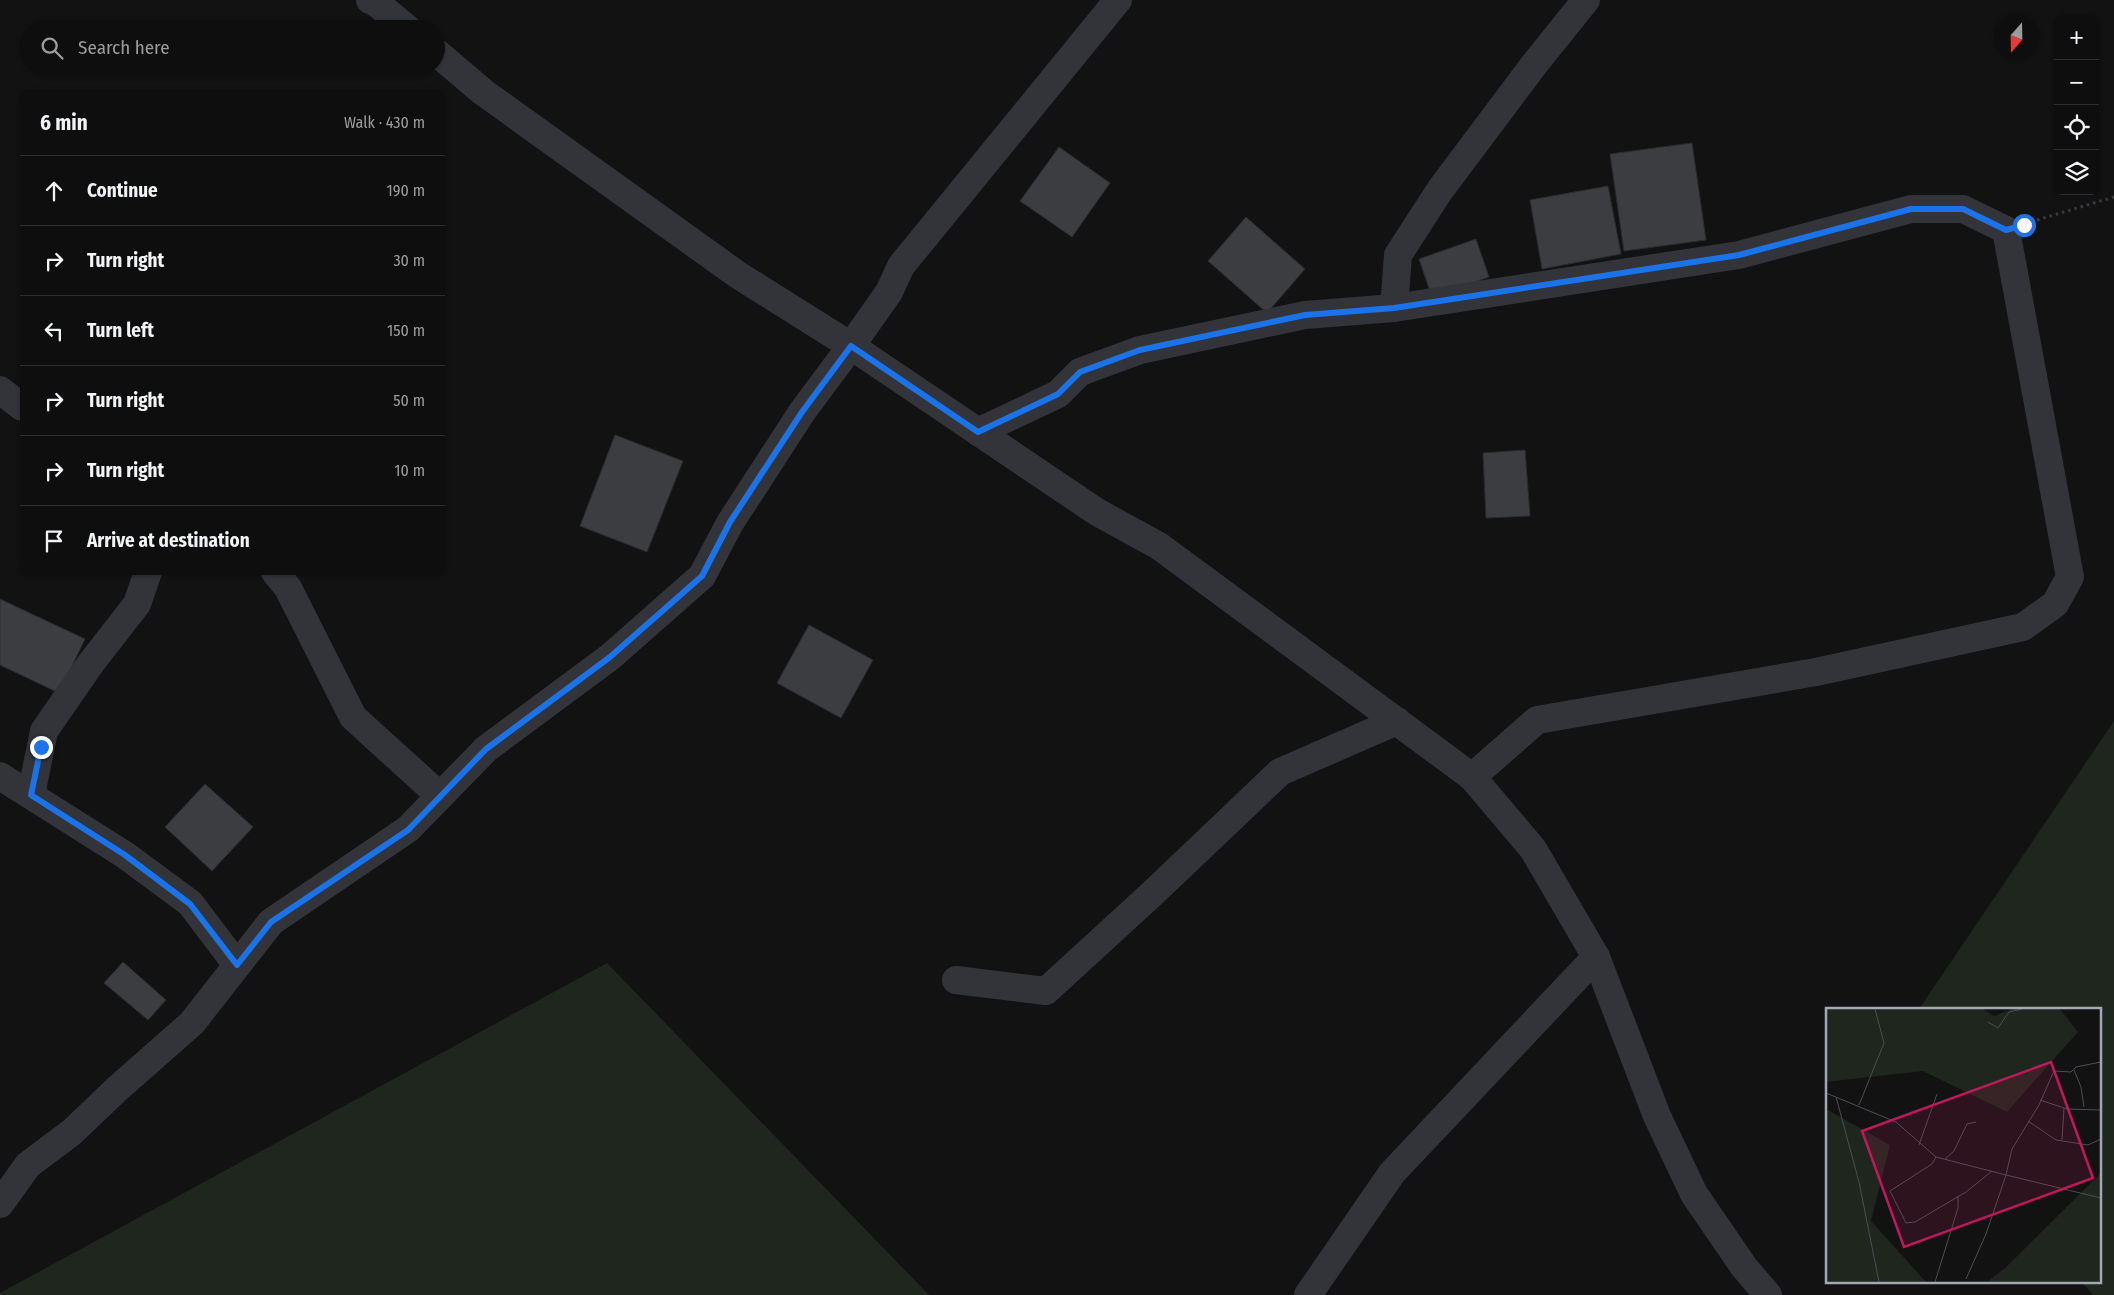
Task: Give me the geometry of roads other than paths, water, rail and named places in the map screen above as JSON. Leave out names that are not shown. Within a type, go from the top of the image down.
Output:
[{"type":"street","points":[[370,0],[397,20]]},
{"type":"street","points":[[0,1204],[28,1165],[72,1132],[117,1089],[192,1023],[271,922],[408,830],[486,749],[610,657],[702,576],[730,522],[802,412],[889,292],[901,266],[1118,0]]},
{"type":"street","points":[[1394,308],[1398,256],[1440,190],[1533,66],[1586,0]]},
{"type":"street","points":[[445,60],[483,92],[738,276],[851,346],[1097,512],[1159,546],[1472,777],[1533,849],[1596,957],[1657,1116],[1694,1194],[1744,1267],[1768,1295]]},
{"type":"street","points":[[978,432],[1058,394],[1080,372],[1140,350],[1305,315],[1394,308],[1739,255],[1911,209],[1963,209],[2006,230],[2070,577],[2055,604],[2023,627],[1816,672],[1538,720],[1472,777]]},
{"type":"street","points":[[0,390],[20,405]]},
{"type":"street","points":[[31,795],[44,731],[91,663],[137,604],[147,575]]},
{"type":"street","points":[[277,575],[288,588],[353,717],[440,796]]},
{"type":"street","points":[[956,980],[1046,991],[1154,892],[1280,772],[1397,721]]},
{"type":"street","points":[[0,776],[125,855],[190,904],[237,965]]},
{"type":"street","points":[[1308,1295],[1392,1174],[1596,957]]}]
